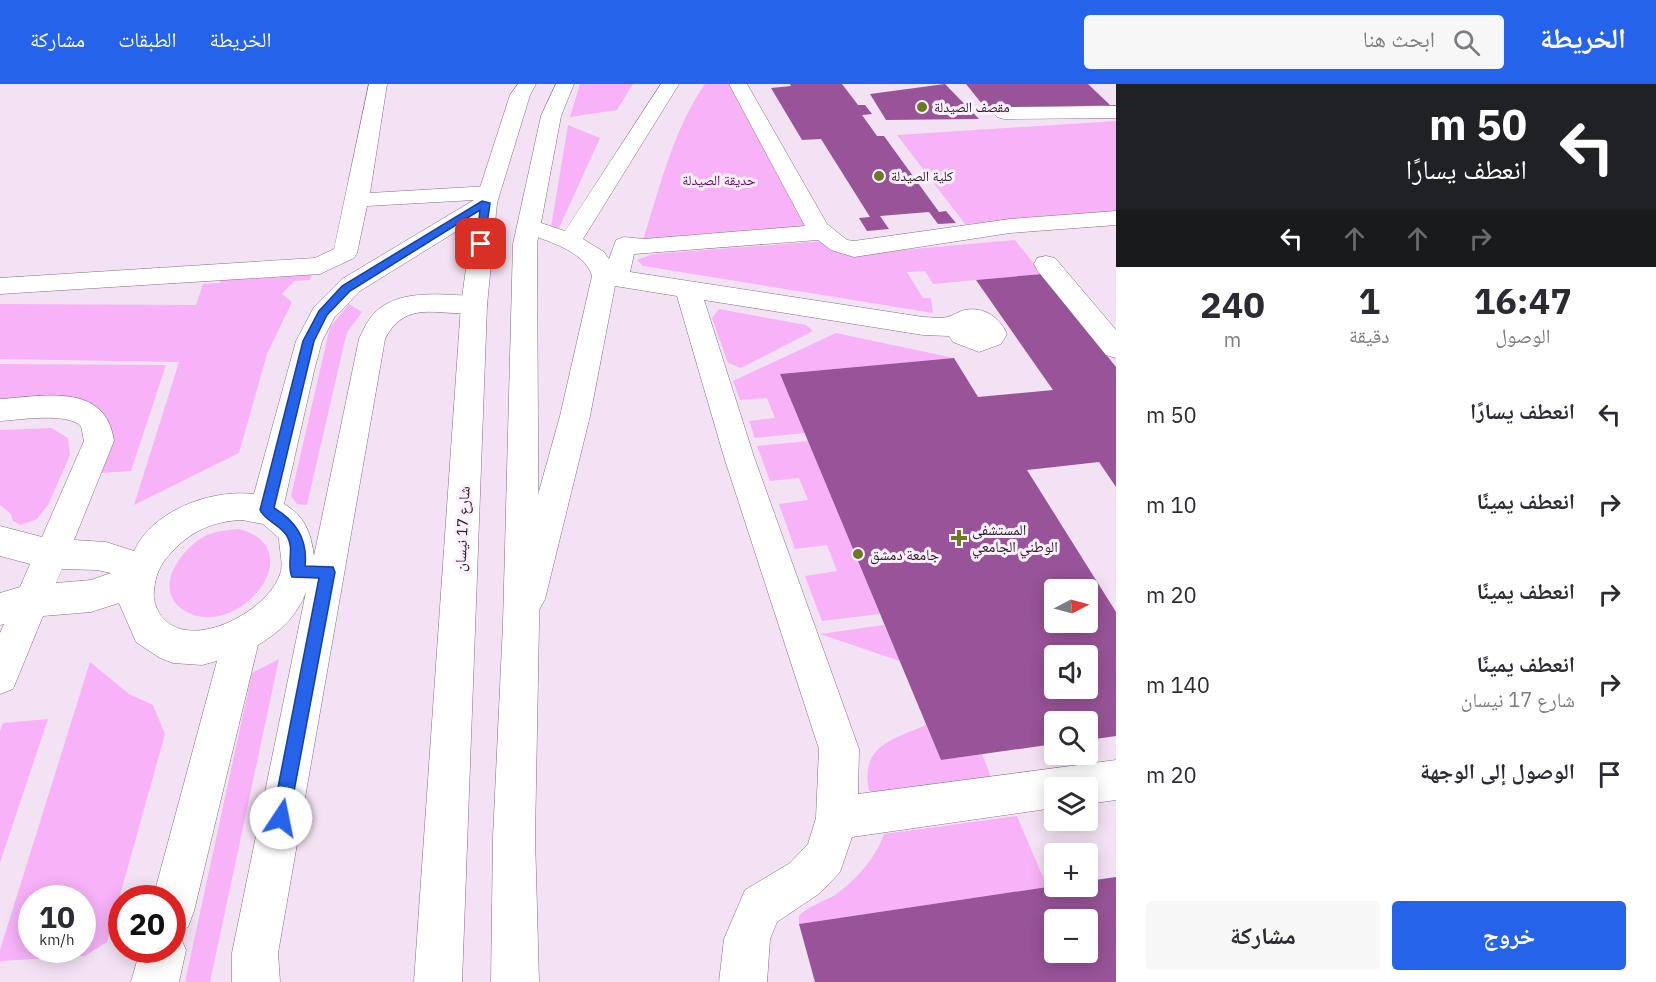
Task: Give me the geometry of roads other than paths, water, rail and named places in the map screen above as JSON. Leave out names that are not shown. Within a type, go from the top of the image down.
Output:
[{"type":"main road","points":[[0,286],[320,266],[345,253],[378,84]]},
{"type":"main road","name":"شارع 17 نيسان","points":[[438,982],[474,305],[487,198],[520,95],[527,84]]},
{"type":"main road","points":[[515,982],[514,837],[521,624],[525,244],[551,116],[565,84]]},
{"type":"main road","points":[[569,243],[670,84]]},
{"type":"main road","points":[[738,84],[818,228],[839,245],[854,249],[1010,226],[1116,218]]},
{"type":"main road","points":[[1004,113],[1116,112]]},
{"type":"main road","points":[[357,200],[487,198]]},
{"type":"main road","points":[[266,510],[300,371],[309,341],[323,313],[351,285],[487,198]]},
{"type":"main road","points":[[529,226],[594,255],[610,277],[923,327],[957,327]]},
{"type":"main road","points":[[521,624],[610,277],[624,245],[644,247],[822,232]]},
{"type":"main road","points":[[1046,264],[1116,348]]},
{"type":"main road","points":[[687,288],[739,457],[839,749],[837,818],[825,857],[805,878],[761,906],[747,939],[743,982]]},
{"type":"main road","points":[[256,982],[255,953],[312,572],[372,339],[378,324],[388,312],[407,305],[474,305]]},
{"type":"main road","points":[[0,410],[71,409],[89,414],[97,426],[99,441],[52,554],[16,605],[0,676]]},
{"type":"main road","points":[[244,506],[266,510],[282,520],[294,534],[299,552],[312,572],[268,619],[242,637],[212,647],[183,647],[158,638],[142,621],[136,598],[140,574],[158,544],[171,531],[194,517],[219,508],[244,506]]},
{"type":"main road","points":[[0,541],[52,554],[105,555],[123,560],[140,574]]},
{"type":"main road","points":[[16,605],[91,598],[113,590],[140,574]]},
{"type":"main road","points":[[179,885],[242,637]]},
{"type":"main road","points":[[1098,783],[1116,780]]},
{"type":"main road","points":[[837,818],[1044,789]]},
{"type":"main road","points":[[155,982],[160,963]]},
{"type":"place","name":"مقصف الصيدلة","points":[[922,107]]},
{"type":"place","name":"كلية الصيدلة","points":[[879,176]]},
{"type":"place","name":"المستشفى الوطني الجامعي","points":[[959,538]]},
{"type":"place","name":"جامعة دمشق","points":[[858,554]]},
{"type":"park label","name":"حديقة الصيدلة","points":[[719,180]]}]
